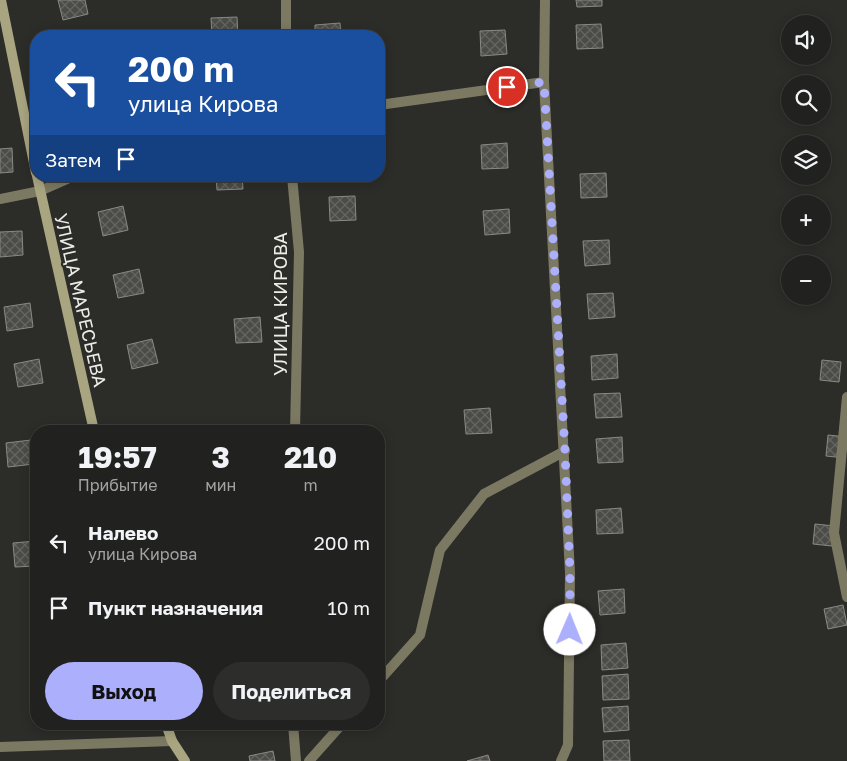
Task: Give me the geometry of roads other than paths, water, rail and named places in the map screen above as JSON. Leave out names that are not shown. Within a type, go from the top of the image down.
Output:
[{"type":"street","name":"УЛИЦА МАРЕСЬЕВА","points":[[1,0],[30,141]]},
{"type":"street","points":[[286,0],[286,30]]},
{"type":"street","points":[[545,0],[544,82],[570,573],[568,745],[561,761]]},
{"type":"street","points":[[385,105],[544,82]]},
{"type":"street","name":"УЛИЦА МАРЕСЬЕВА","points":[[38,182],[93,425]]},
{"type":"street","points":[[0,199],[40,191],[60,182]]},
{"type":"street","name":"УЛИЦА КИРОВА","points":[[293,182],[299,252],[295,425]]},
{"type":"street","points":[[847,397],[834,533],[847,597]]},
{"type":"street","points":[[385,675],[420,635],[440,550],[484,494],[565,451]]},
{"type":"street","points":[[168,730],[172,741],[185,761]]},
{"type":"street","points":[[293,730],[296,761]]},
{"type":"street","points":[[309,761],[337,730]]},
{"type":"street","points":[[0,747],[172,741]]}]
